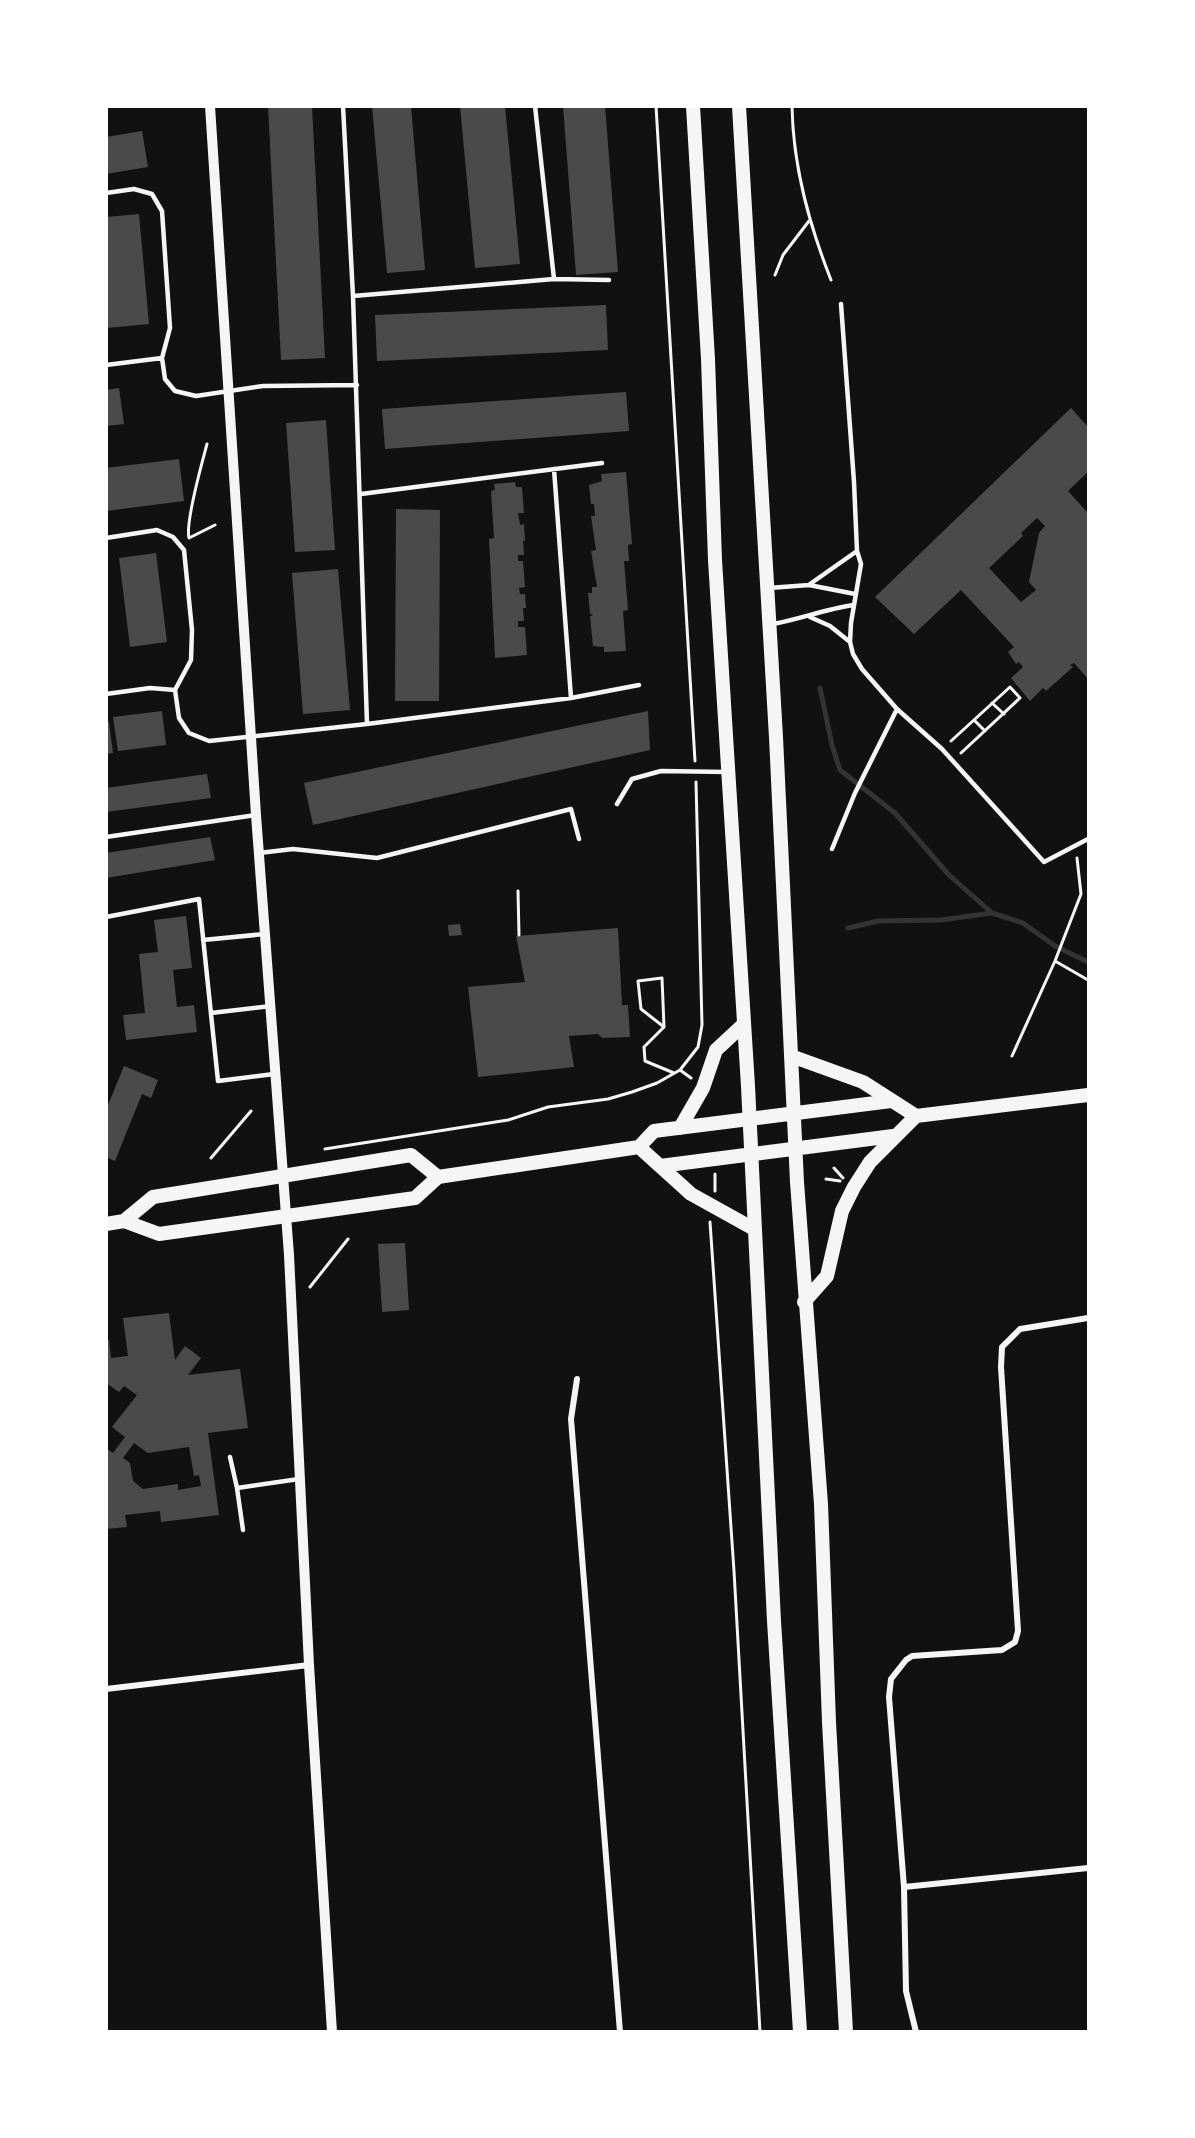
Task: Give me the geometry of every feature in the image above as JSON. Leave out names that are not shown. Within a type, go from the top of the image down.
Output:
[{"type":"main road","points":[[693,106],[708,359],[715,560],[730,772],[752,1155],[774,1622],[800,2031]]},
{"type":"main road","points":[[739,106],[770,625],[804,1302],[821,1504],[829,1722],[846,2031]]},
{"type":"main road","points":[[680,1128],[703,1088],[716,1050],[743,1025]]},
{"type":"main road","points":[[790,1056],[863,1082],[916,1116]]},
{"type":"main road","points":[[804,1302],[827,1276],[831,1249],[848,1197],[870,1161],[916,1116],[1089,1095]]},
{"type":"main road","points":[[106,1224],[124,1221],[159,1234],[415,1198],[438,1177],[639,1147],[654,1131],[891,1101]]},
{"type":"main road","points":[[660,1166],[894,1136]]},
{"type":"main road","points":[[639,1147],[691,1194],[754,1229]]},
{"type":"main road","points":[[124,1221],[153,1197],[411,1155],[438,1177]]},
{"type":"street","points":[[210,106],[256,815],[284,1175],[309,1665],[332,2031]]},
{"type":"street","points":[[916,2031],[906,1991],[904,1887],[889,1697],[891,1679],[900,1665],[912,1656],[1002,1650],[1015,1642],[1018,1631],[1001,1367],[1002,1347],[1020,1329],[1089,1318]]},
{"type":"street","points":[[577,1379],[572,1419],[620,2031]]},
{"type":"street","points":[[106,1689],[309,1665]]},
{"type":"street","points":[[904,1887],[1089,1868]]},
{"type":"lane","points":[[343,106],[357,386],[368,724]]},
{"type":"lane","points":[[535,106],[554,279]]},
{"type":"lane","points":[[106,194],[134,189],[152,194],[162,211],[170,328],[162,358],[165,379],[175,392],[196,396],[228,390],[357,386]]},
{"type":"lane","points":[[353,296],[554,279],[609,280]]},
{"type":"lane","points":[[841,304],[857,551],[861,564],[850,642]]},
{"type":"lane","points":[[106,364],[162,358]]},
{"type":"lane","points":[[361,494],[602,463]]},
{"type":"lane","points":[[554,469],[571,698]]},
{"type":"lane","points":[[106,538],[158,530],[173,537],[184,550],[192,630],[191,660],[175,690],[179,718],[189,733],[209,741],[368,724],[571,698],[639,685]]},
{"type":"lane","points":[[809,585],[857,551]]},
{"type":"lane","points":[[767,588],[809,585],[855,594]]},
{"type":"lane","points":[[770,625],[810,617],[829,608],[854,605]]},
{"type":"lane","points":[[810,617],[830,626],[850,642],[862,669],[897,709],[953,760],[1044,862],[1079,842],[1089,839]]},
{"type":"lane","points":[[106,694],[150,688],[175,690]]},
{"type":"lane","points":[[832,849],[855,793],[897,709]]},
{"type":"lane","points":[[617,804],[632,779],[661,771],[730,772]]},
{"type":"lane","points":[[259,853],[293,849],[378,858],[571,809],[579,839]]},
{"type":"lane","points":[[106,837],[256,815]]},
{"type":"lane","points":[[106,917],[199,899],[218,1081],[277,1073]]},
{"type":"lane","points":[[203,940],[265,934]]},
{"type":"lane","points":[[211,1013],[271,1006]]},
{"type":"lane","points":[[230,1457],[243,1530]]},
{"type":"lane","points":[[237,1488],[299,1479]]},
{"type":"path","points":[[325,1149],[508,1120],[548,1107],[608,1100],[657,1083],[680,1070],[698,1047],[702,1025],[695,772],[656,106]]},
{"type":"path","points":[[792,106],[793,142],[809,221],[831,280]]},
{"type":"path","points":[[775,275],[783,255],[809,221]]},
{"type":"path","points":[[207,444],[194,498],[189,538],[214,525]]},
{"type":"path","points":[[942,749],[1010,687],[1020,698],[953,760]]},
{"type":"path","points":[[992,703],[1004,714]]},
{"type":"path","points":[[974,720],[985,731]]},
{"type":"path","points":[[1012,1056],[1064,941],[1081,894],[1076,864],[1079,842]]},
{"type":"path","points":[[518,891],[519,935]]},
{"type":"path","points":[[1055,961],[1089,980]]},
{"type":"path","points":[[664,1027],[641,1008],[638,981],[662,978],[664,1027],[644,1047],[645,1061],[674,1073]]},
{"type":"path","points":[[680,1070],[696,1082]]},
{"type":"path","points":[[211,1158],[251,1111]]},
{"type":"path","points":[[826,1179],[847,1182],[834,1168]]},
{"type":"path","points":[[709,1220],[712,1228],[735,1583],[760,2031]]},
{"type":"path","points":[[310,1287],[348,1239]]},
{"type":"building","points":[[268,106],[312,106],[325,358],[281,360]]},
{"type":"building","points":[[372,106],[411,106],[425,270],[387,273]]},
{"type":"building","points":[[460,106],[505,106],[520,264],[475,268]]},
{"type":"building","points":[[563,106],[605,106],[618,272],[576,275]]},
{"type":"building","points":[[142,131],[148,167],[106,174],[106,137]]},
{"type":"building","points":[[139,214],[149,324],[107,328],[106,217]]},
{"type":"building","points":[[606,305],[608,350],[377,361],[375,315]]},
{"type":"building","points":[[119,388],[124,424],[106,426],[106,390]]},
{"type":"building","points":[[626,392],[629,431],[385,449],[382,409]]},
{"type":"building","points":[[1071,408],[1088,427],[1088,472],[1068,491],[1088,513],[1088,679],[1074,663],[1070,665],[1073,667],[1046,691],[1043,688],[1030,701],[1011,678],[1023,667],[1019,662],[1016,664],[1008,652],[1014,647],[961,590],[914,634],[875,597]],"holes":[[[1037,518],[1045,526],[1039,533],[1029,582],[1036,590],[1021,602],[989,568],[1023,536],[1021,533]]]},
{"type":"building","points":[[326,420],[335,550],[295,552],[286,423]]},
{"type":"building","points":[[179,459],[184,501],[106,511],[106,468]]},
{"type":"building","points":[[626,472],[632,544],[628,545],[629,561],[624,561],[628,610],[623,611],[626,651],[604,652],[604,647],[593,646],[590,616],[593,616],[590,613],[588,593],[592,593],[592,587],[597,587],[591,551],[596,550],[591,516],[595,516],[589,485],[602,481],[601,474]]},
{"type":"building","points":[[515,482],[516,487],[522,487],[524,513],[518,513],[520,525],[524,524],[525,541],[523,541],[524,555],[518,555],[518,561],[523,561],[525,587],[519,588],[520,594],[525,594],[526,608],[523,608],[524,621],[518,621],[518,627],[525,627],[527,655],[495,658],[489,539],[494,538],[491,491],[495,490],[494,484]]},
{"type":"building","points":[[396,509],[440,510],[439,701],[395,701]]},
{"type":"building","points":[[156,553],[167,642],[130,647],[119,558]]},
{"type":"building","points":[[338,569],[350,710],[303,714],[292,573]]},
{"type":"building","points":[[162,711],[166,745],[118,751],[113,717]]},
{"type":"building","points":[[648,711],[650,750],[313,825],[304,783]]},
{"type":"building","points":[[106,722],[109,722],[113,753],[106,754]]},
{"type":"building","points":[[207,774],[211,798],[106,812],[106,788]]},
{"type":"building","points":[[210,837],[215,860],[106,878],[106,853]]},
{"type":"building","points":[[186,916],[192,968],[173,970],[177,1007],[194,1005],[197,1032],[126,1040],[123,1015],[145,1013],[139,954],[158,952],[154,920]]},
{"type":"building","points":[[460,924],[462,935],[449,936],[448,925]]},
{"type":"building","points":[[618,928],[622,1005],[628,1005],[630,1037],[602,1038],[598,1034],[569,1036],[574,1067],[478,1077],[468,987],[525,982],[516,936]]},
{"type":"building","points":[[124,1066],[158,1080],[151,1098],[142,1094],[115,1161],[106,1157],[106,1110]]},
{"type":"building","points":[[405,1243],[409,1310],[382,1312],[378,1244]]},
{"type":"building","points":[[169,1313],[175,1360],[185,1346],[201,1358],[188,1375],[240,1369],[248,1428],[208,1433],[219,1515],[161,1522],[160,1511],[125,1515],[127,1527],[106,1529],[106,1448],[113,1453],[125,1437],[112,1427],[137,1395],[124,1386],[119,1392],[106,1383],[106,1340],[109,1340],[111,1358],[128,1356],[123,1318]],"holes":[[[134,1443],[148,1453],[189,1447],[194,1476],[199,1475],[201,1486],[178,1490],[178,1484],[143,1489],[133,1481],[130,1463],[123,1458]]]},
{"type":"waterway","points":[[820,688],[832,745],[840,770],[895,813],[949,875],[992,913]]},
{"type":"waterway","points":[[848,928],[878,921],[941,920],[992,913],[1023,923],[1055,946],[1088,962]]}]
